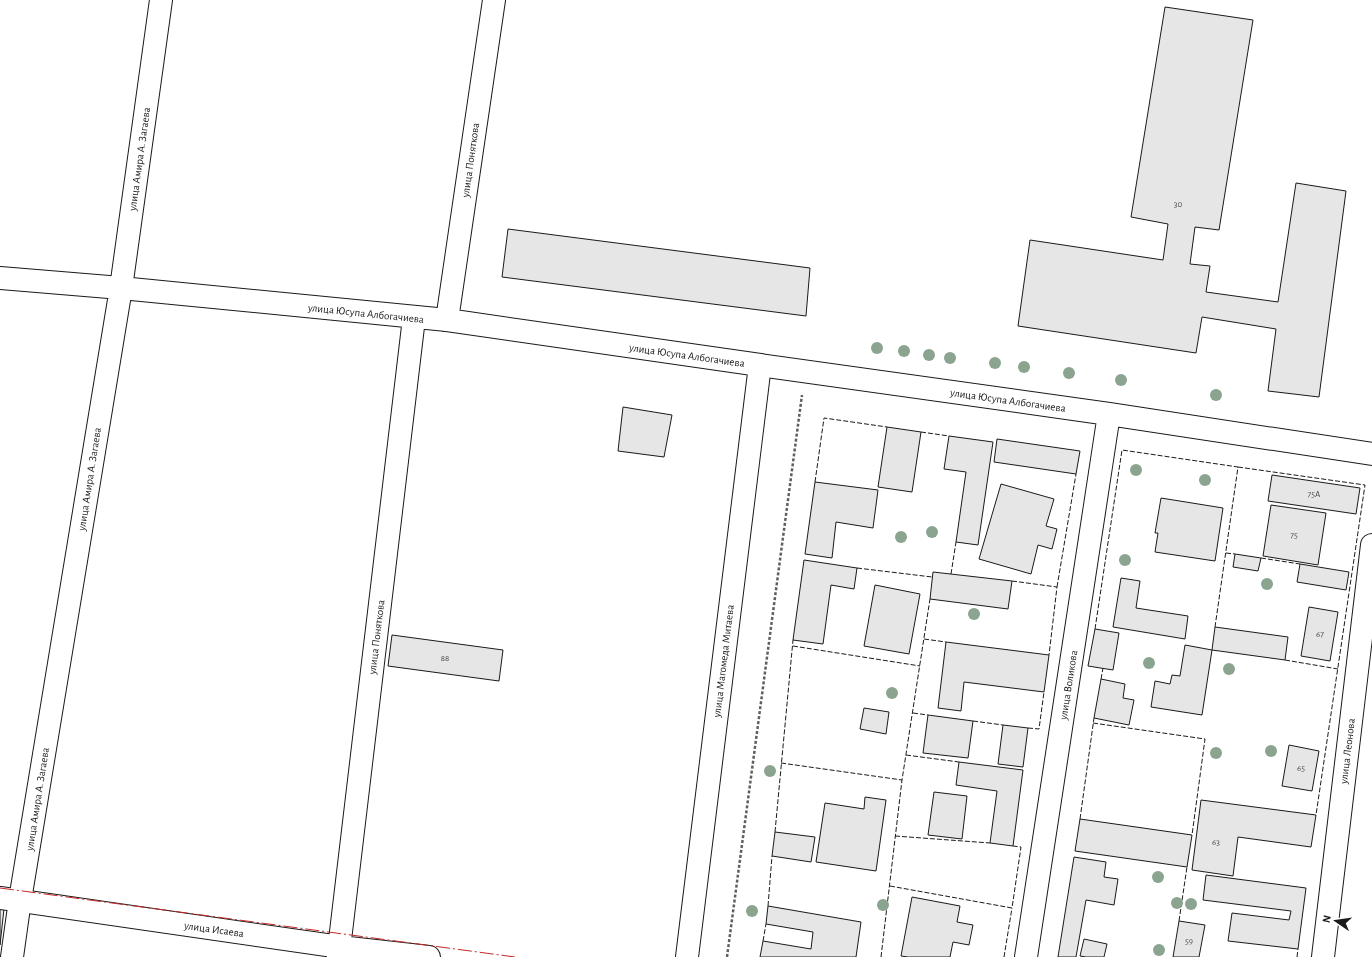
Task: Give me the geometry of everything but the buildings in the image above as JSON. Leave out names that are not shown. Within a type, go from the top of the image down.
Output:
[{"type":"street","name":"улица Амира А. Загаева","points":[[12,957],[10,899],[120,288],[161,0]]},
{"type":"street","name":"улица Поняткова","points":[[447,320],[494,0]]},
{"type":"street","name":"улица Юсупа Албогачиева","points":[[0,278],[120,288],[414,318],[447,320],[1109,414],[1372,454]]},
{"type":"street","name":"улица Поняткова","points":[[339,952],[414,318]]},
{"type":"street","name":"улица Магомеда Митаева","points":[[687,957],[760,365]]},
{"type":"street","name":"улица Воликова","points":[[1026,957],[1109,414]]},
{"type":"street","name":"улица Леонова","points":[[1323,957],[1372,545]]},
{"type":"street","name":"улица Исаева","points":[[10,899],[339,952],[429,957]]},
{"type":"path","points":[[727,957],[805,371]]},
{"type":"fence","points":[[815,482],[824,418],[887,427]]},
{"type":"fence","points":[[921,432],[949,436]]},
{"type":"fence","points":[[1095,629],[1122,450],[1238,467],[1215,627]]},
{"type":"fence","points":[[1238,467],[1365,485],[1316,815]]},
{"type":"fence","points":[[1057,587],[1076,474]]},
{"type":"fence","points":[[951,574],[956,542]]},
{"type":"fence","points":[[1226,553],[1235,554]]},
{"type":"fence","points":[[1261,558],[1300,564]]},
{"type":"fence","points":[[857,568],[932,577]]},
{"type":"fence","points":[[1012,581],[1057,587],[1049,655]]},
{"type":"fence","points":[[881,957],[902,780],[930,599]]},
{"type":"fence","points":[[924,639],[946,642]]},
{"type":"fence","points":[[775,832],[793,640]]},
{"type":"fence","points":[[793,646],[920,666]]},
{"type":"fence","points":[[1285,660],[1338,669]]},
{"type":"fence","points":[[1101,679],[1103,668]]},
{"type":"fence","points":[[1028,728],[1039,729],[1044,692]]},
{"type":"fence","points":[[913,713],[928,715]]},
{"type":"fence","points":[[1080,819],[1094,718]]},
{"type":"fence","points":[[973,721],[1003,725]]},
{"type":"fence","points":[[1093,723],[1205,739],[1192,835]]},
{"type":"fence","points":[[906,755],[959,762]]},
{"type":"fence","points":[[781,763],[902,780]]},
{"type":"fence","points":[[895,836],[990,843]]},
{"type":"fence","points":[[890,886],[1012,908],[1021,847],[1013,846]]},
{"type":"fence","points":[[768,906],[772,856]]},
{"type":"fence","points":[[1179,921],[1187,867]]},
{"type":"fence","points":[[1004,957],[1012,908]]},
{"type":"fence","points":[[763,941],[766,924]]},
{"type":"fence","points":[[1297,957],[1298,949]]},
{"type":"power","points":[[0,888],[515,957]]}]
